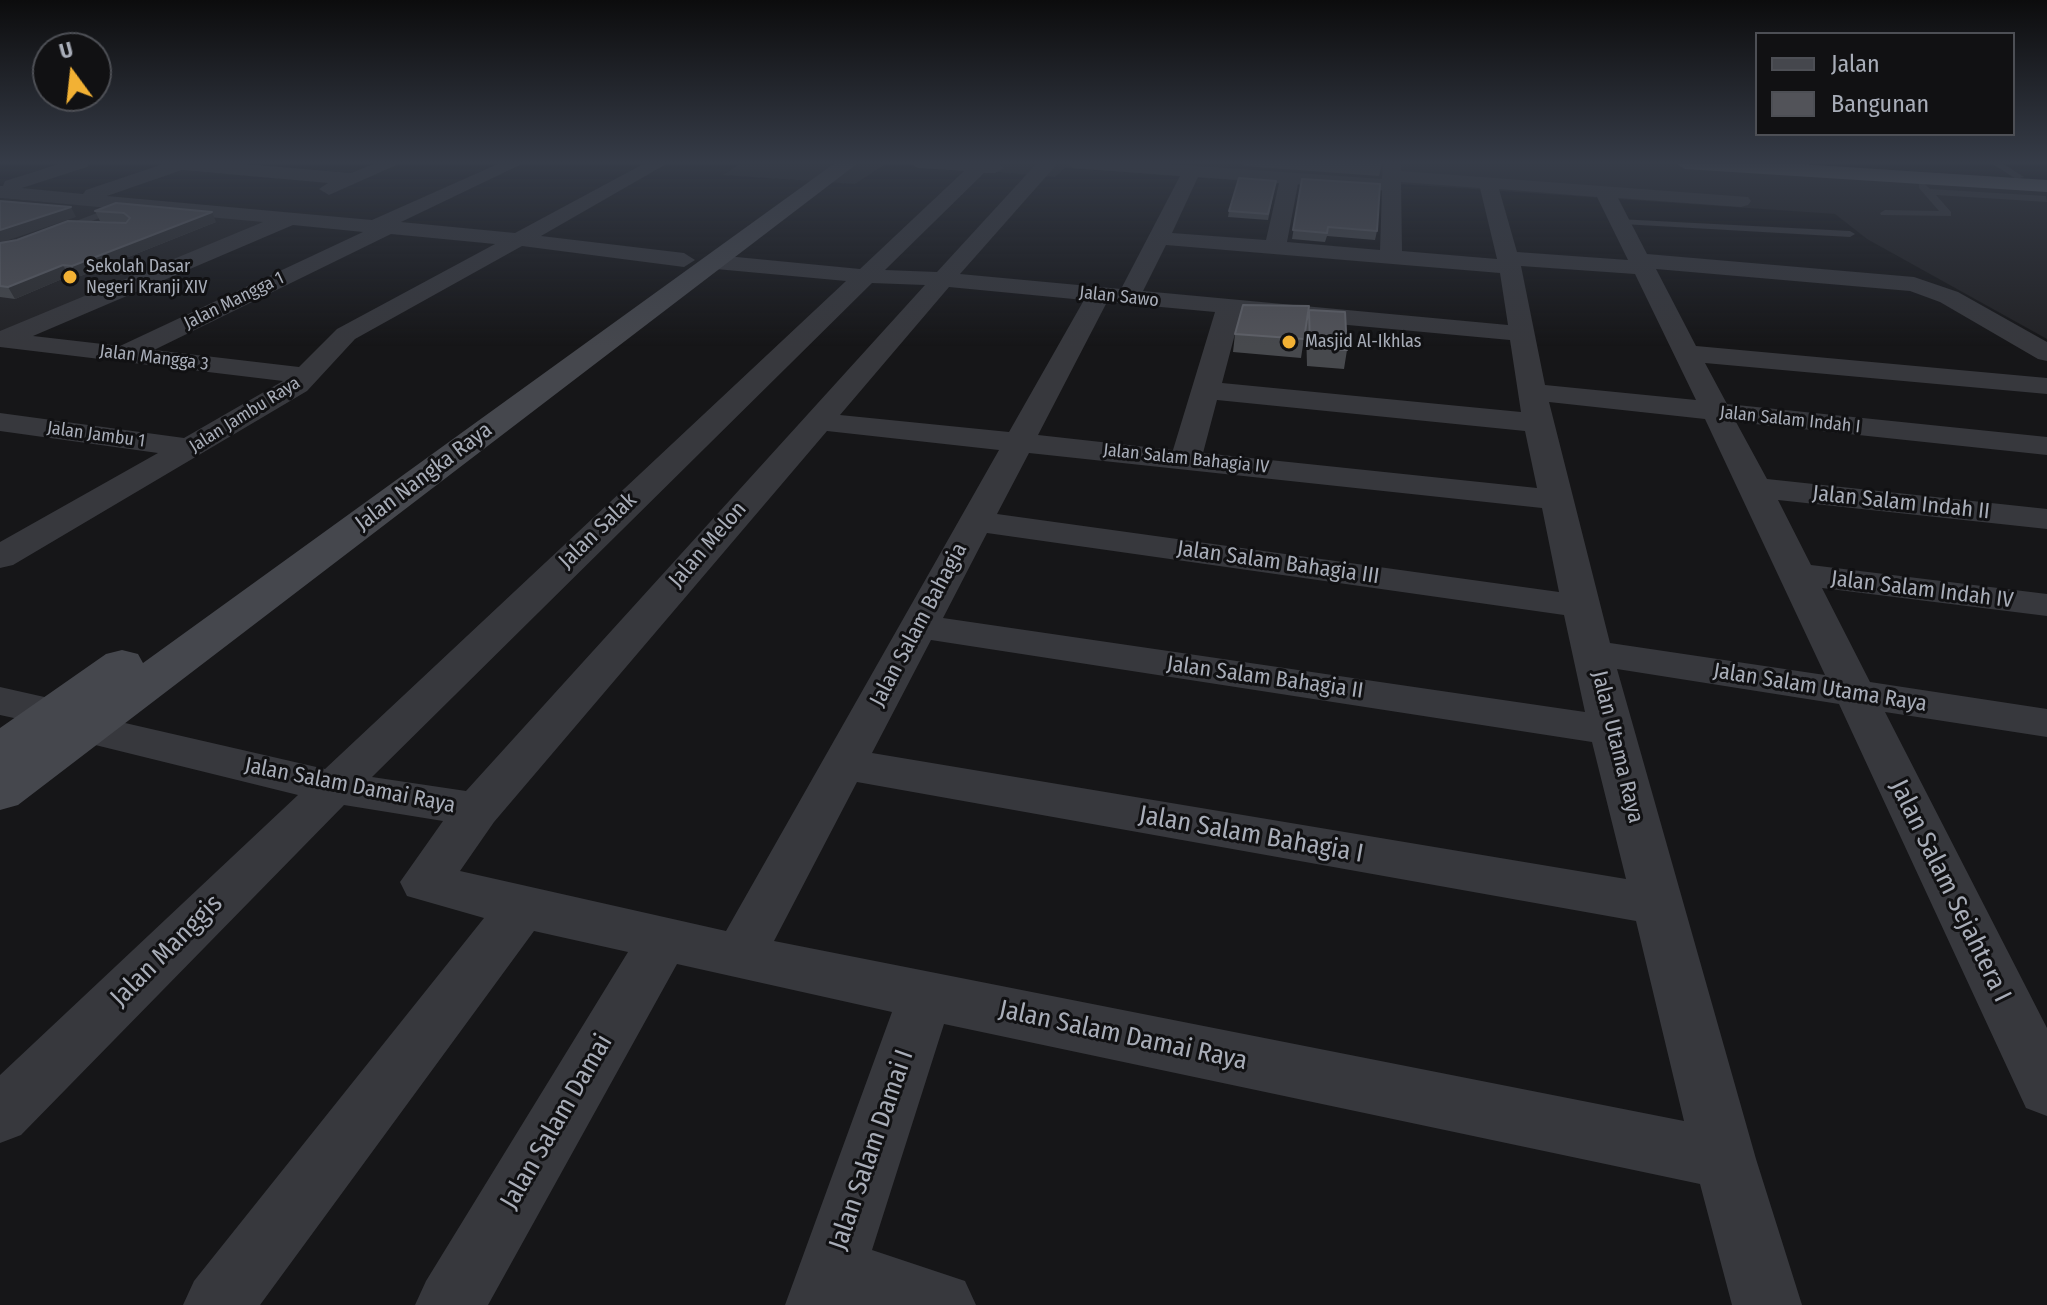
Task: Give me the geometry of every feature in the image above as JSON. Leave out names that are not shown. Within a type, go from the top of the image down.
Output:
[{"type":"street","points":[[5,342],[259,224]]},
{"type":"street","name":"Jalan Sawo","points":[[371,224],[700,261],[862,276],[941,279],[1523,334]]},
{"type":"street","name":"Jalan Mangga 1","points":[[124,354],[388,224]]},
{"type":"street","name":"Jalan Jambu Raya","points":[[0,557],[192,448],[308,376],[336,341],[346,334],[551,224]]},
{"type":"street","name":"Jalan Nangka Raya","points":[[0,792],[71,721],[432,437],[527,384],[751,224]]},
{"type":"street","name":"Jalan Salak","points":[[334,787],[918,224]]},
{"type":"street","name":"Jalan Melon","points":[[477,810],[992,224]]},
{"type":"street","name":"Jalan Salam Bahagia","points":[[740,955],[1019,441],[1165,224]]},
{"type":"street","points":[[1275,248],[1280,224]]},
{"type":"street","points":[[1391,224],[1391,257]]},
{"type":"street","name":"Jalan Utama Raya","points":[[1499,224],[1556,500],[1611,730],[1767,1305]]},
{"type":"street","points":[[1623,224],[1854,693]]},
{"type":"street","points":[[1158,238],[1391,257],[1643,264],[1914,284],[1973,309],[2047,353]]},
{"type":"street","points":[[1186,459],[1229,308]]},
{"type":"street","name":"Jalan Mangga 3","points":[[5,342],[308,376]]},
{"type":"street","points":[[1688,353],[2047,386]]},
{"type":"street","name":"Jalan Nangka Raya","points":[[0,752],[71,721],[470,443],[527,384]]},
{"type":"street","name":"Jalan Salam Indah I","points":[[1206,390],[1536,408],[1718,413],[2047,446]]},
{"type":"street","name":"Jalan Salam Bahagia IV","points":[[816,421],[1556,500]]},
{"type":"street","name":"Jalan Jambu 1","points":[[0,422],[192,448]]},
{"type":"street","points":[[432,437],[470,443]]},
{"type":"street","name":"Jalan Salam Indah II","points":[[1755,488],[2047,519]]},
{"type":"street","name":"Jalan Salam Bahagia III","points":[[976,521],[1581,606]]},
{"type":"street","points":[[0,525],[44,532]]},
{"type":"street","name":"Jalan Salam Indah IV","points":[[1796,574],[2047,605]]},
{"type":"street","name":"Jalan Salam Bahagia II","points":[[918,626],[1611,730]]},
{"type":"street","name":"Jalan Salam Utama Raya","points":[[1594,653],[2047,723]]},
{"type":"street","name":"Jalan Salam Sejahtera I","points":[[1854,693],[2047,1089]]},
{"type":"street","name":"Jalan Salam Damai Raya","points":[[0,701],[334,787],[477,810],[425,882],[522,908],[925,996],[1725,1159]]},
{"type":"street","name":"Jalan Salam Bahagia I","points":[[844,764],[1658,905]]},
{"type":"street","name":"Jalan Manggis","points":[[0,1115],[334,787]]},
{"type":"street","points":[[218,1305],[522,908]]},
{"type":"street","name":"Jalan Salam Damai","points":[[450,1305],[664,939]]},
{"type":"street","name":"Jalan Salam Damai I","points":[[825,1288],[925,996]]},
{"type":"street","points":[[825,1288],[941,1305]]},
{"type":"lane","points":[[42,236],[73,224]]},
{"type":"lane","points":[[1673,224],[1850,234]]},
{"type":"lane","points":[[67,226],[97,228]]},
{"type":"shaded area","name":"Sekolah Dasar Negeri Kranji XIV","points":[[0,224],[269,224],[0,332]]},
{"type":"shaded area","points":[[1848,224],[2047,224],[2047,339],[1867,239]]},
{"type":"building","points":[[0,224],[19,224],[0,230]]},
{"type":"building","points":[[60,224],[181,224],[72,266],[63,265],[8,287],[0,286],[0,243]]},
{"type":"building","points":[[1294,224],[1377,224],[1377,231],[1328,227],[1327,233],[1293,230]]},
{"type":"building","points":[[1243,305],[1309,306],[1304,339],[1235,334]]},
{"type":"building","points":[[1309,310],[1345,312],[1347,350],[1310,348]]},
{"type":"place","name":"Sekolah Dasar Negeri Kranji XIV","points":[[70,277]]},
{"type":"place","name":"Masjid Al-Ikhlas","points":[[1289,342]]}]
